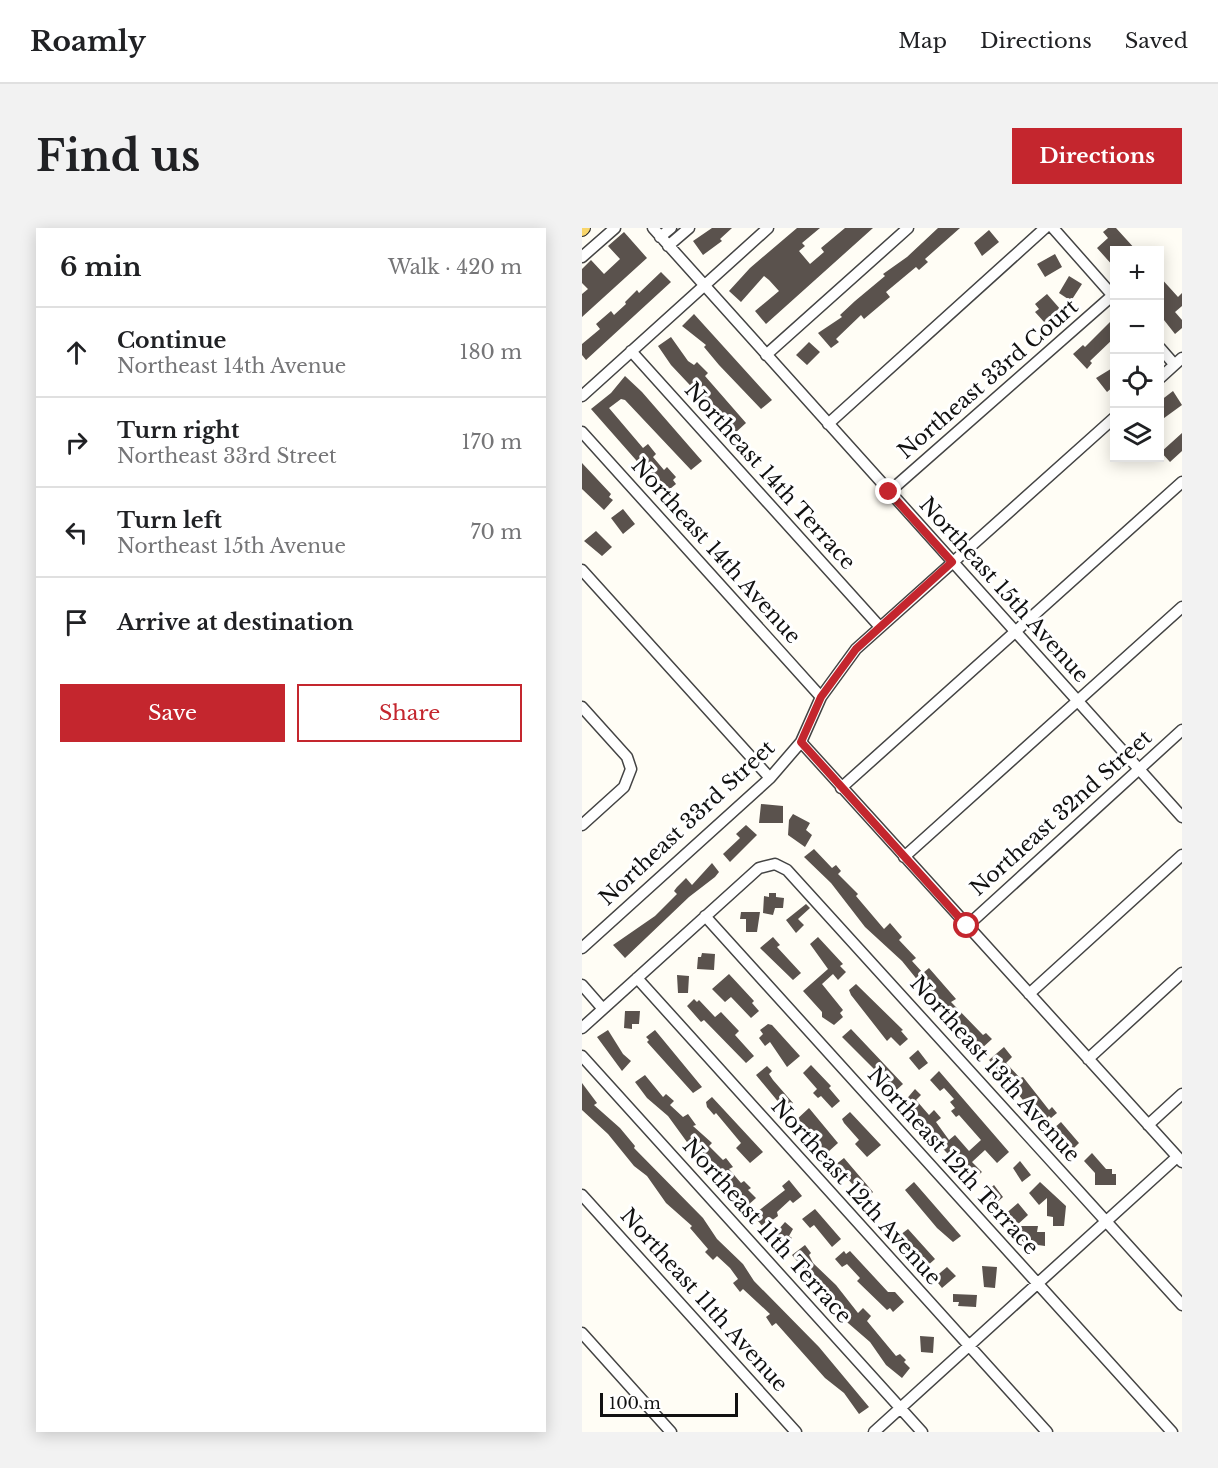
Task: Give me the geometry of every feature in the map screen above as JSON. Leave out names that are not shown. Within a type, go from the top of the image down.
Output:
[{"type":"street","points":[[582,257],[615,228]]},
{"type":"street","name":"Northeast 15th Avenue","points":[[652,228],[1182,816]]},
{"type":"street","points":[[660,237],[671,228]]},
{"type":"street","points":[[668,246],[689,228]]},
{"type":"street","points":[[582,396],[768,228]]},
{"type":"street","points":[[766,355],[908,228]]},
{"type":"street","points":[[828,424],[1045,228]]},
{"type":"street","points":[[1053,228],[1110,292]]},
{"type":"street","name":"Northeast 33rd Court","points":[[889,492],[1110,299]]},
{"type":"street","name":"Northeast 14th Terrace","points":[[631,351],[880,627]]},
{"type":"street","points":[[1164,351],[1178,361],[1164,374]]},
{"type":"street","name":"Northeast 33rd Street","points":[[582,948],[770,778],[801,742],[821,697],[856,649],[1110,422]]},
{"type":"street","name":"Northeast 14th Avenue","points":[[582,432],[821,697]]},
{"type":"street","points":[[841,788],[1182,482]]},
{"type":"street","points":[[582,570],[770,778]]},
{"type":"street","points":[[904,857],[1182,606]]},
{"type":"street","points":[[582,707],[627,757],[631,770],[624,787],[582,825]]},
{"type":"street","name":"Northeast 32nd Street","points":[[967,926],[1182,730]]},
{"type":"street","points":[[801,742],[1180,1160],[1106,1221],[874,1432]]},
{"type":"street","points":[[1029,994],[1182,855]]},
{"type":"street","name":"Northeast 13th Avenue","points":[[705,916],[759,868],[775,864],[787,870],[1182,1305]]},
{"type":"street","points":[[582,1028],[705,916]]},
{"type":"street","name":"Northeast 12th Terrace","points":[[705,916],[1172,1432]]},
{"type":"street","points":[[1088,1059],[1182,974]]},
{"type":"street","name":"Northeast 12th Avenue","points":[[637,978],[1047,1432]]},
{"type":"street","points":[[582,985],[603,1009]]},
{"type":"street","name":"Northeast 11th Terrace","points":[[582,1056],[922,1432]]},
{"type":"street","points":[[1148,1125],[1182,1094]]},
{"type":"street","name":"Northeast 11th Avenue","points":[[582,1195],[796,1432]]},
{"type":"street","points":[[582,1333],[671,1432]]},
{"type":"building","points":[[712,228],[732,228],[720,239],[722,241],[703,255],[693,241]]},
{"type":"building","points":[[797,228],[820,228],[802,243],[805,246],[799,251],[810,264],[824,252],[821,248],[845,228],[873,228],[766,324],[755,311],[779,291],[769,280],[764,276],[741,302],[729,291],[750,268]]},
{"type":"building","points":[[938,228],[960,228],[925,259],[928,262],[919,270],[916,267],[886,292],[890,297],[864,319],[861,315],[836,339],[839,342],[831,348],[818,333],[842,317],[840,315],[885,276],[883,274],[907,257]]},
{"type":"building","points":[[1108,228],[1116,228],[1132,246],[1110,246],[1110,263],[1097,248],[1108,238],[1103,232]]},
{"type":"building","points":[[989,230],[999,242],[982,256],[974,243]]},
{"type":"building","points":[[624,232],[647,258],[582,317],[582,294],[588,289],[582,283],[582,269],[591,260],[604,274],[620,259],[608,246]]},
{"type":"building","points":[[1055,254],[1062,267],[1045,277],[1037,264]]},
{"type":"building","points":[[661,272],[671,282],[586,360],[582,355],[582,344],[600,329],[596,324],[611,311],[614,315],[637,290],[639,293]]},
{"type":"building","points":[[1069,276],[1082,284],[1071,301],[1059,293]]},
{"type":"building","points":[[1164,281],[1178,297],[1182,293],[1182,306],[1175,312],[1182,320],[1182,328],[1175,334],[1164,320]]},
{"type":"building","points":[[1047,294],[1061,310],[1045,323],[1035,312],[1039,309],[1035,304]]},
{"type":"building","points":[[694,314],[772,400],[761,409],[719,365],[704,347],[706,345],[682,326]]},
{"type":"building","points":[[1110,322],[1110,342],[1090,361],[1092,363],[1087,369],[1073,354],[1083,345],[1085,347]]},
{"type":"building","points":[[671,337],[688,361],[694,365],[697,362],[708,373],[705,376],[746,423],[735,433],[671,365],[658,346]]},
{"type":"building","points":[[809,342],[820,352],[807,365],[796,355]]},
{"type":"building","points":[[1110,369],[1110,389],[1107,392],[1096,378]]},
{"type":"building","points":[[625,376],[642,392],[702,461],[691,470],[625,400],[621,399],[609,408],[643,448],[648,444],[656,454],[653,457],[664,470],[667,467],[676,477],[673,480],[676,484],[665,493],[591,409],[611,393]]},
{"type":"building","points":[[1173,391],[1182,405],[1164,418],[1164,408],[1164,398]]},
{"type":"building","points":[[1182,433],[1182,451],[1170,462],[1164,455],[1164,449]]},
{"type":"building","points":[[582,463],[611,494],[609,497],[613,500],[604,510],[582,489]]},
{"type":"building","points":[[623,509],[635,524],[623,534],[611,518]]},
{"type":"building","points":[[596,531],[612,547],[602,556],[584,541]]},
{"type":"building","points":[[761,804],[783,806],[783,823],[759,823]]},
{"type":"building","points":[[793,814],[810,823],[806,830],[812,835],[805,847],[788,835],[789,820]]},
{"type":"building","points":[[746,825],[757,835],[730,862],[723,854],[740,838],[736,834]]},
{"type":"building","points":[[814,849],[832,868],[836,865],[841,871],[838,874],[858,894],[856,896],[884,929],[890,923],[902,937],[899,940],[916,958],[912,961],[923,973],[929,968],[956,999],[951,1002],[983,1035],[986,1033],[992,1039],[981,1049],[932,998],[902,961],[865,927],[831,883],[804,857]]},
{"type":"building","points":[[712,863],[719,872],[715,877],[689,897],[625,958],[613,945],[655,916],[677,894],[674,891],[686,878],[692,885]]},
{"type":"building","points":[[769,893],[776,893],[776,897],[784,898],[783,908],[775,908],[773,915],[763,913],[764,896],[769,897]]},
{"type":"building","points":[[806,904],[810,908],[798,919],[804,925],[796,933],[786,920]]},
{"type":"building","points":[[741,912],[760,912],[757,932],[746,932],[746,919],[740,919]]},
{"type":"building","points":[[773,937],[780,945],[777,947],[801,973],[793,980],[760,948]]},
{"type":"building","points":[[818,937],[843,964],[840,966],[846,972],[838,980],[833,974],[822,984],[843,1010],[840,1013],[843,1017],[834,1025],[822,1017],[822,1012],[803,991],[828,969],[810,944]]},
{"type":"building","points":[[702,953],[715,954],[714,970],[697,969],[698,957],[701,957]]},
{"type":"building","points":[[729,974],[754,1001],[752,1003],[759,1011],[751,1018],[731,997],[725,1002],[712,989]]},
{"type":"building","points":[[677,975],[689,976],[688,993],[678,993]]},
{"type":"building","points":[[856,984],[903,1030],[901,1031],[908,1039],[900,1046],[891,1037],[887,1041],[851,995],[849,990]]},
{"type":"building","points":[[694,999],[697,1002],[699,1000],[715,1017],[721,1012],[739,1031],[735,1035],[754,1056],[746,1063],[704,1020],[701,1022],[687,1006]]},
{"type":"building","points":[[625,1011],[640,1011],[639,1024],[632,1024],[632,1029],[624,1028]]},
{"type":"building","points":[[768,1024],[772,1025],[800,1056],[787,1067],[770,1042],[765,1046],[759,1038],[763,1034],[760,1030]]},
{"type":"building","points":[[851,1029],[903,1084],[892,1094],[881,1080],[883,1078],[842,1037]]},
{"type":"building","points":[[608,1030],[623,1054],[631,1061],[622,1071],[597,1037]]},
{"type":"building","points":[[655,1030],[702,1087],[693,1093],[647,1042],[649,1040],[646,1037]]},
{"type":"building","points":[[1004,1047],[1012,1057],[1006,1063],[1020,1078],[1023,1077],[1049,1110],[1052,1107],[1057,1113],[1051,1118],[1049,1116],[1045,1120],[1028,1106],[989,1060]]},
{"type":"building","points":[[918,1050],[928,1063],[919,1070],[909,1058]]},
{"type":"building","points":[[811,1065],[831,1086],[829,1088],[840,1101],[832,1108],[821,1096],[818,1098],[813,1093],[817,1089],[803,1073]]},
{"type":"building","points":[[767,1066],[772,1071],[769,1074],[773,1080],[793,1103],[785,1110],[756,1075]]},
{"type":"building","points":[[939,1071],[1009,1152],[997,1163],[985,1150],[972,1162],[982,1172],[972,1180],[920,1124],[922,1122],[904,1102],[915,1089],[921,1095],[916,1100],[929,1115],[934,1110],[941,1118],[936,1122],[949,1140],[955,1135],[969,1151],[981,1140],[959,1115],[956,1117],[951,1111],[955,1108],[950,1102],[954,1099],[944,1088],[940,1091],[930,1080]]},
{"type":"building","points":[[645,1075],[663,1097],[666,1094],[674,1101],[670,1105],[683,1117],[688,1114],[696,1125],[693,1126],[712,1143],[709,1146],[723,1160],[726,1158],[733,1167],[729,1169],[741,1183],[744,1181],[751,1188],[748,1190],[756,1198],[747,1206],[732,1194],[714,1168],[692,1149],[668,1116],[647,1098],[635,1082]]},
{"type":"building","points":[[582,1083],[597,1103],[594,1105],[620,1128],[635,1146],[634,1148],[703,1218],[717,1239],[743,1264],[754,1281],[819,1347],[869,1407],[859,1414],[844,1393],[825,1378],[776,1323],[772,1326],[766,1317],[770,1314],[743,1289],[740,1292],[733,1283],[738,1279],[730,1268],[717,1256],[713,1260],[705,1252],[708,1249],[690,1228],[692,1226],[666,1203],[647,1176],[634,1166],[608,1134],[582,1110]]},
{"type":"building","points":[[712,1097],[763,1152],[750,1163],[736,1148],[741,1143],[716,1113],[714,1115],[707,1107],[706,1102]]},
{"type":"building","points":[[809,1108],[838,1143],[827,1153],[795,1121]]},
{"type":"building","points":[[850,1112],[881,1145],[867,1157],[855,1144],[859,1140],[842,1119]]},
{"type":"building","points":[[1061,1122],[1079,1143],[1071,1151],[1053,1129]]},
{"type":"building","points":[[1092,1153],[1106,1169],[1112,1169],[1112,1174],[1116,1174],[1116,1185],[1095,1185],[1095,1173],[1084,1161]]},
{"type":"building","points":[[844,1158],[873,1192],[866,1199],[835,1165]]},
{"type":"building","points":[[1020,1161],[1031,1175],[1022,1182],[1013,1168]]},
{"type":"building","points":[[789,1180],[802,1196],[793,1203],[790,1200],[777,1212],[778,1216],[763,1227],[753,1215],[785,1190],[782,1186]]},
{"type":"building","points":[[914,1182],[961,1236],[953,1242],[937,1228],[905,1190]]},
{"type":"building","points":[[1040,1182],[1066,1206],[1064,1226],[1053,1226],[1053,1217],[1047,1216],[1047,1198],[1039,1205],[1029,1193]]},
{"type":"building","points":[[994,1185],[1003,1197],[994,1205],[984,1194]]},
{"type":"building","points":[[1018,1203],[1028,1215],[1016,1226],[1038,1226],[1037,1232],[1045,1232],[1045,1246],[1024,1243],[1003,1216]]},
{"type":"building","points":[[815,1209],[841,1239],[832,1247],[814,1225],[810,1228],[802,1219]]},
{"type":"building","points":[[785,1222],[793,1229],[789,1236],[792,1238],[784,1248],[772,1237]]},
{"type":"building","points":[[908,1229],[935,1259],[926,1267],[914,1254],[918,1251],[900,1235]]},
{"type":"building","points":[[805,1245],[811,1253],[809,1255],[813,1263],[836,1285],[858,1313],[863,1308],[871,1316],[867,1321],[896,1356],[900,1354],[906,1360],[904,1362],[910,1368],[902,1378],[886,1365],[870,1342],[848,1323],[792,1255]]},
{"type":"building","points":[[844,1251],[846,1254],[850,1251],[888,1292],[895,1292],[904,1302],[893,1312],[890,1308],[887,1310],[857,1281],[860,1278],[847,1264],[842,1267],[835,1259]]},
{"type":"building","points":[[982,1266],[997,1267],[995,1288],[984,1287]]},
{"type":"building","points":[[947,1267],[956,1276],[942,1288],[934,1278]]},
{"type":"building","points":[[953,1294],[977,1295],[976,1307],[958,1306],[959,1302],[953,1302]]},
{"type":"building","points":[[920,1336],[934,1337],[933,1353],[921,1352]]},
{"type":"route","points":[[889,492],[952,562],[856,649],[821,697],[801,742],[967,926]]}]
